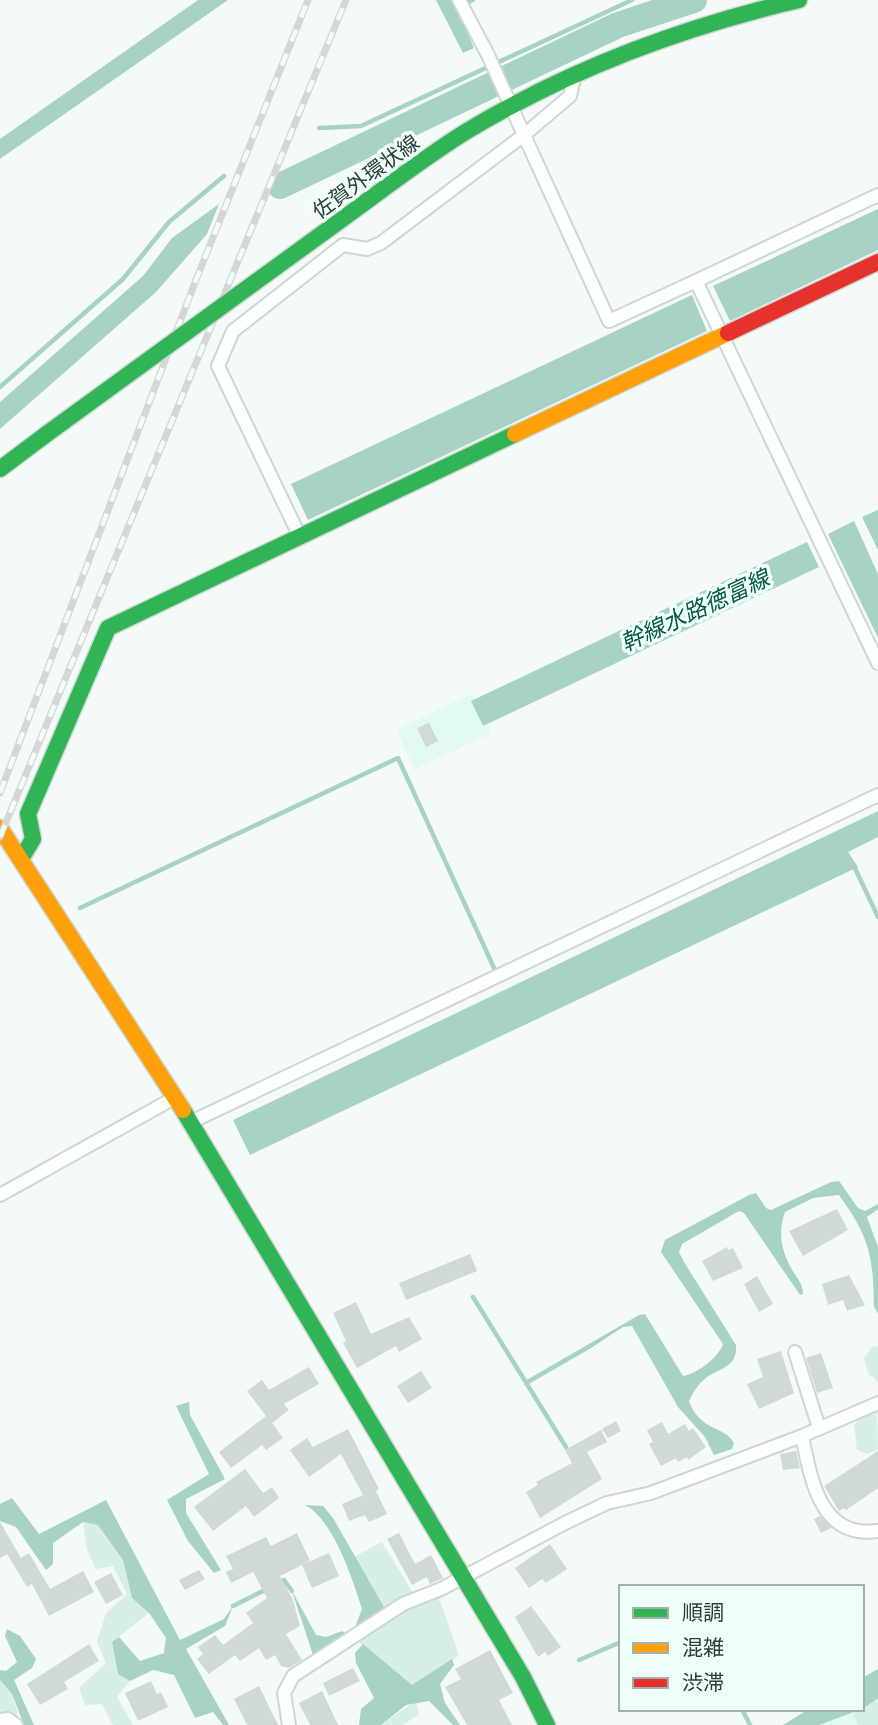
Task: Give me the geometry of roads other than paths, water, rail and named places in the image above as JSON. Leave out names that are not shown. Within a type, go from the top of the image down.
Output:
[{"type":"street","name":"佐賀外環状線","points":[[0,469],[428,156],[508,101],[574,78],[644,45],[759,8],[799,0]]},
{"type":"street","points":[[462,5],[488,55],[609,321],[878,195]]},
{"type":"street","points":[[300,537],[218,366],[233,331],[343,245],[368,249],[381,243],[524,135],[570,96],[574,78]]},
{"type":"street","points":[[21,859],[33,839],[28,814],[108,628],[878,262]]},
{"type":"street","points":[[696,281],[878,663]]},
{"type":"street","points":[[191,1122],[878,795]]},
{"type":"street","points":[[0,828],[176,1097],[464,1577],[547,1725]]},
{"type":"street","points":[[0,1195],[176,1097]]},
{"type":"street","points":[[795,1352],[819,1428]]},
{"type":"street","points":[[289,1725],[284,1693],[293,1676],[403,1604],[464,1577],[607,1503],[652,1493],[802,1436],[878,1403]]},
{"type":"street","points":[[802,1436],[817,1498],[833,1518],[858,1534],[877,1531]]},
{"type":"street","points":[[0,1720],[8,1719],[16,1725]]},
{"type":"water","points":[[198,0],[228,0],[0,159],[0,139]]},
{"type":"water","points":[[436,0],[476,0],[459,12],[474,48],[463,53]]},
{"type":"water","points":[[219,204],[207,234],[156,292],[0,429],[0,402],[143,276],[172,238]]},
{"type":"water","points":[[878,209],[878,250],[730,321],[713,286]]},
{"type":"water","points":[[692,295],[707,331],[308,520],[291,484]]},
{"type":"water","points":[[878,510],[878,550],[862,517]]},
{"type":"water","points":[[854,521],[878,574],[878,638],[828,534]]},
{"type":"water","name":"幹線水路徳富線","points":[[807,542],[819,567],[483,726],[471,701]]},
{"type":"water","points":[[878,811],[878,837],[848,852],[858,867],[250,1155],[233,1120]]},
{"type":"water","points":[[839,1181],[858,1208],[865,1211],[878,1204],[878,1209],[867,1217],[878,1247],[878,1313],[874,1307],[868,1248],[857,1223],[839,1195],[813,1198],[785,1212],[781,1228],[782,1243],[786,1258],[801,1286],[803,1294],[800,1295],[744,1213],[739,1211],[682,1244],[679,1252],[684,1262],[736,1345],[734,1358],[728,1366],[707,1377],[696,1388],[689,1401],[699,1418],[730,1437],[734,1443],[732,1449],[714,1455],[705,1437],[678,1407],[632,1326],[623,1327],[591,1348],[589,1344],[645,1314],[683,1376],[701,1368],[717,1354],[723,1344],[661,1252],[665,1240],[749,1195],[756,1193],[766,1208],[771,1210],[831,1182]]},
{"type":"water","points":[[189,1402],[190,1415],[225,1479],[186,1499],[186,1513],[221,1570],[214,1573],[188,1541],[167,1500],[209,1474],[176,1406]]},
{"type":"water","points":[[12,1498],[39,1534],[106,1500],[180,1640],[224,1619],[233,1606],[225,1626],[186,1649],[229,1725],[223,1725],[213,1712],[195,1718],[174,1675],[153,1670],[130,1681],[118,1674],[112,1642],[119,1637],[140,1661],[164,1653],[166,1638],[149,1613],[132,1598],[123,1560],[98,1525],[83,1522],[53,1543],[53,1564],[46,1570],[16,1527],[0,1521],[0,1504]]},
{"type":"water","points":[[305,1505],[323,1506],[333,1518],[384,1607],[355,1627],[362,1609],[341,1551],[324,1523]]},
{"type":"water","points":[[292,1591],[316,1635],[326,1637],[342,1631],[345,1633],[313,1655]]},
{"type":"water","points":[[7,1629],[20,1636],[36,1659],[32,1668],[14,1680],[34,1725],[24,1725],[12,1694],[0,1680],[0,1670],[6,1671],[17,1662],[5,1636]]},
{"type":"water","points":[[363,1644],[412,1685],[452,1659],[454,1665],[440,1684],[445,1703],[460,1725],[453,1725],[429,1701],[406,1705],[381,1725],[359,1725],[361,1709],[374,1698],[356,1663],[355,1653]]},
{"type":"water","points":[[878,1669],[878,1698],[864,1708],[864,1677]]},
{"type":"water","points":[[806,1711],[857,1711],[819,1725],[783,1725]]},
{"type":"waterway","points":[[319,128],[361,126],[632,0]]},
{"type":"waterway","points":[[280,186],[618,25],[694,0]]},
{"type":"waterway","points":[[0,387],[123,279],[169,222],[224,176]]},
{"type":"waterway","points":[[80,908],[398,758],[494,968]]},
{"type":"waterway","points":[[853,864],[878,917]]},
{"type":"waterway","points":[[473,1297],[566,1447]]},
{"type":"waterway","points":[[526,1383],[590,1346]]},
{"type":"waterway","points":[[278,1584],[284,1580],[292,1591]]},
{"type":"waterway","points":[[233,1606],[267,1589]]},
{"type":"waterway","points":[[579,1660],[619,1643]]},
{"type":"waterway","points":[[743,1711],[750,1725]]},
{"type":"railway","points":[[0,793],[194,285],[308,0]]},
{"type":"railway","points":[[0,837],[346,0]]}]
